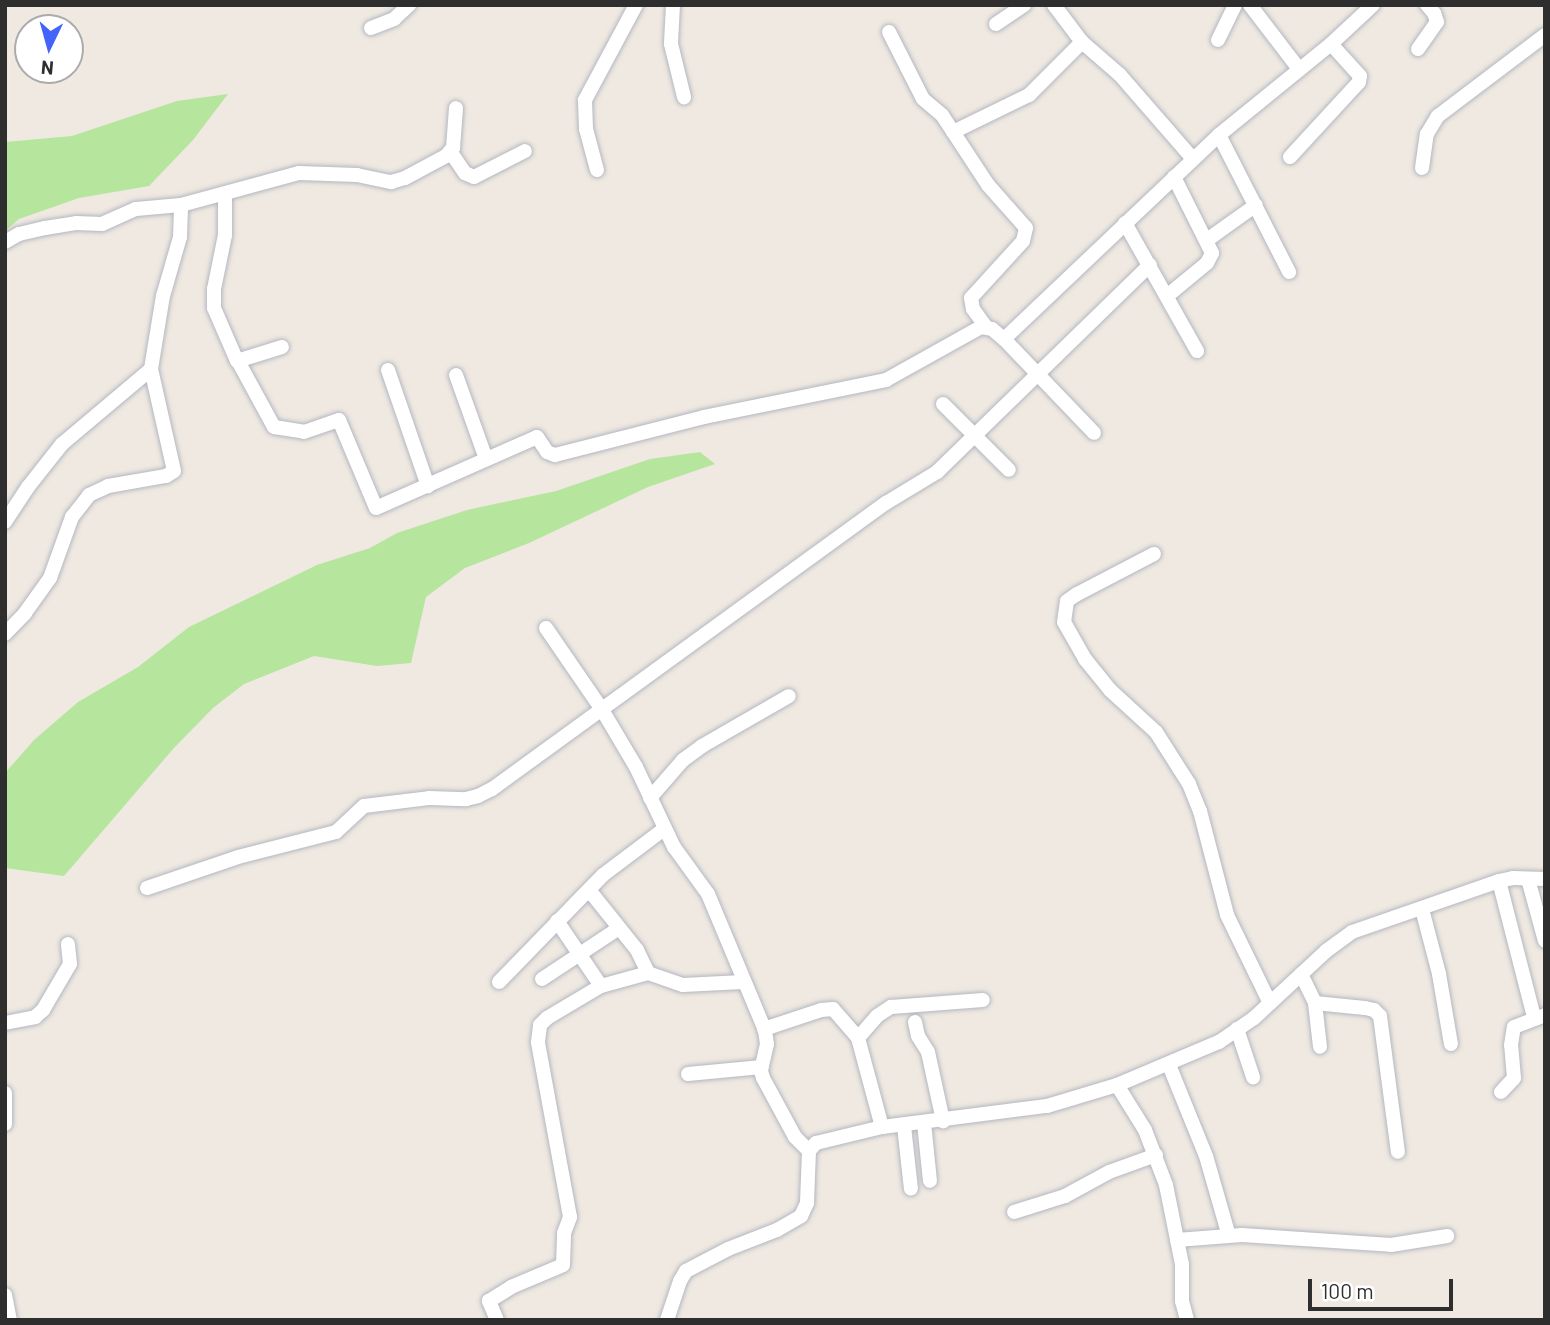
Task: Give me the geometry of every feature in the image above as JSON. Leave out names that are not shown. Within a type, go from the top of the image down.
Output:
[{"type":"street","points":[[371,28],[394,19],[408,5]]},
{"type":"street","points":[[597,170],[586,129],[585,100],[636,5]]},
{"type":"street","points":[[673,5],[671,44],[684,97]]},
{"type":"street","points":[[996,24],[1024,5]]},
{"type":"street","points":[[1054,5],[1083,42],[1120,75],[1193,159]]},
{"type":"street","points":[[1217,40],[1235,5]]},
{"type":"street","points":[[1250,5],[1299,69]]},
{"type":"street","points":[[1004,339],[1219,135],[1331,44],[1373,5]]},
{"type":"street","points":[[1418,49],[1437,22],[1427,5]]},
{"type":"street","points":[[889,32],[923,99],[942,115],[988,185],[1027,232],[1023,241],[973,293],[973,309],[986,327],[1004,339],[1094,433]]},
{"type":"street","points":[[1422,168],[1427,134],[1438,116],[1545,35]]},
{"type":"street","points":[[953,132],[1029,94],[1083,42]]},
{"type":"street","points":[[1290,158],[1360,82],[1360,76],[1331,44]]},
{"type":"street","points":[[5,242],[19,234],[45,228],[76,223],[103,224],[136,209],[181,205],[299,173],[357,175],[396,181],[429,166],[450,151],[456,137],[456,108]]},
{"type":"street","points":[[1219,135],[1290,272]]},
{"type":"street","points":[[450,151],[465,173],[474,177],[525,151]]},
{"type":"street","points":[[1167,296],[1211,258],[1206,240],[1174,177]]},
{"type":"street","points":[[225,195],[225,235],[213,299],[218,317],[274,426],[299,433],[339,420],[374,508],[537,437],[547,452],[555,455],[704,417],[886,380],[986,327]]},
{"type":"street","points":[[5,634],[25,613],[50,578],[72,517],[89,495],[97,489],[166,476],[174,471],[151,369],[163,296],[180,237],[181,205]]},
{"type":"street","points":[[1206,240],[1256,205]]},
{"type":"street","points":[[1125,223],[1196,351]]},
{"type":"street","points":[[147,888],[238,857],[336,832],[364,806],[478,796],[886,503],[931,477],[1150,265]]},
{"type":"street","points":[[239,361],[282,347]]},
{"type":"street","points":[[5,522],[28,486],[62,444],[151,369]]},
{"type":"street","points":[[388,370],[428,486]]},
{"type":"street","points":[[456,376],[486,460]]},
{"type":"street","points":[[943,404],[1009,470]]},
{"type":"street","points":[[1154,554],[1067,601],[1064,622],[1085,660],[1110,690],[1156,733],[1189,784],[1200,811],[1227,915],[1270,1003]]},
{"type":"street","points":[[546,628],[601,708],[636,767],[664,829],[708,894],[764,1029],[767,1044],[762,1067],[763,1078],[795,1137],[809,1151]]},
{"type":"street","points":[[650,798],[683,760],[789,696]]},
{"type":"street","points":[[499,982],[620,860],[664,829]]},
{"type":"street","points":[[1528,879],[1545,942]]},
{"type":"street","points":[[667,1320],[680,1281],[687,1271],[728,1248],[777,1230],[801,1216],[807,1203],[809,1151],[816,1143],[881,1127],[1047,1106],[1117,1085],[1170,1065],[1237,1029],[1352,932],[1499,881],[1545,879]]},
{"type":"street","points":[[1499,881],[1539,1016],[1514,1027],[1511,1045],[1514,1078],[1502,1092]]},
{"type":"street","points":[[589,890],[637,950],[649,973]]},
{"type":"street","points":[[1422,909],[1439,974],[1451,1044]]},
{"type":"street","points":[[557,921],[601,986]]},
{"type":"street","points":[[542,979],[619,928]]},
{"type":"street","points":[[5,1023],[35,1017],[43,1010],[70,964],[68,944]]},
{"type":"street","points":[[497,1320],[489,1300],[511,1287],[563,1265],[564,1233],[570,1217],[537,1031],[547,1018],[601,986],[649,973],[684,985],[743,982]]},
{"type":"street","points":[[1301,975],[1315,1003],[1320,1047]]},
{"type":"street","points":[[858,1038],[877,1016],[891,1007],[983,1000]]},
{"type":"street","points":[[1315,1003],[1366,1008],[1374,1010],[1380,1016],[1398,1152]]},
{"type":"street","points":[[764,1029],[830,1008],[858,1038],[881,1127]]},
{"type":"street","points":[[915,1022],[918,1036],[928,1052],[943,1121]]},
{"type":"street","points":[[1237,1029],[1253,1077]]},
{"type":"street","points":[[1170,1065],[1206,1156],[1228,1236]]},
{"type":"street","points":[[688,1074],[762,1067]]},
{"type":"street","points":[[1117,1085],[1156,1156],[1166,1185],[1182,1264],[1182,1301],[1187,1320]]},
{"type":"street","points":[[5,1093],[5,1124]]},
{"type":"street","points":[[924,1123],[930,1181]]},
{"type":"street","points":[[904,1126],[911,1189]]},
{"type":"street","points":[[1014,1212],[1065,1196],[1109,1172],[1156,1156]]},
{"type":"street","points":[[1177,1240],[1228,1236],[1391,1245],[1447,1236]]},
{"type":"street","points":[[5,1295],[10,1320]]},
{"type":"green space","points":[[228,94],[193,140],[149,186],[79,198],[19,219],[5,231],[5,142],[72,136],[177,101]]},
{"type":"green space","points":[[700,452],[715,464],[648,487],[529,543],[465,568],[426,597],[411,663],[377,666],[314,656],[244,684],[213,708],[173,749],[64,876],[5,868],[5,773],[34,740],[78,702],[138,667],[189,627],[317,565],[370,548],[397,533],[467,510],[556,491],[650,459]]}]
